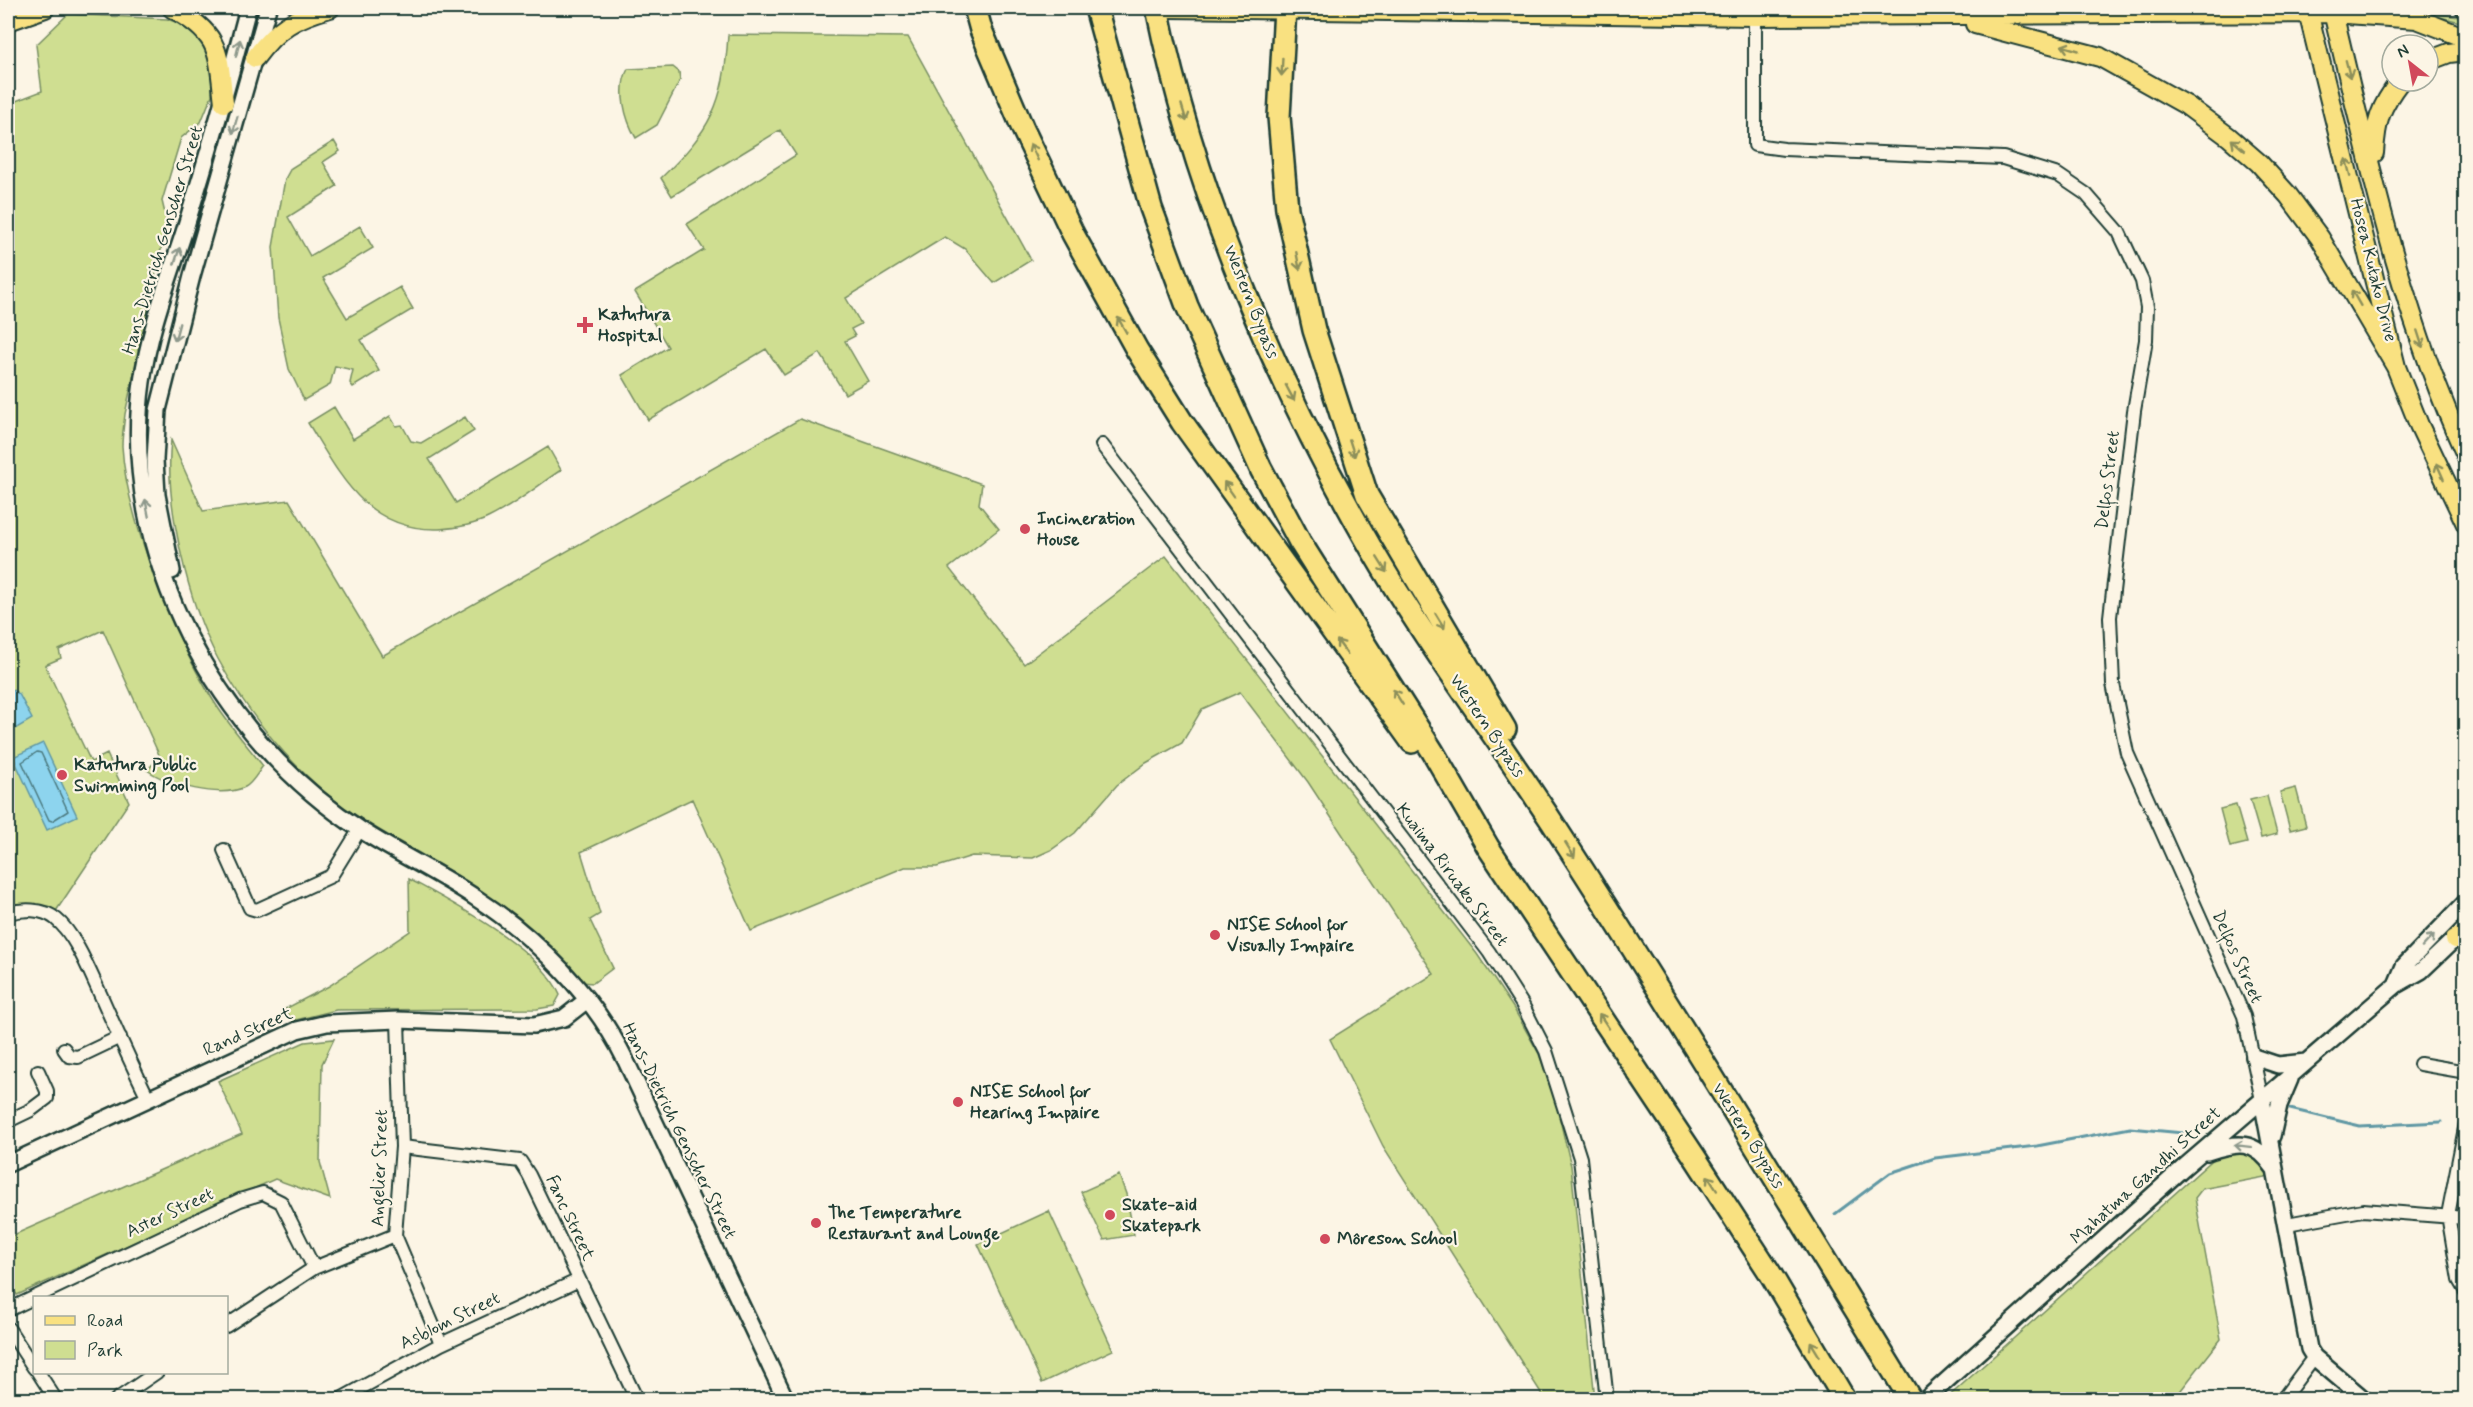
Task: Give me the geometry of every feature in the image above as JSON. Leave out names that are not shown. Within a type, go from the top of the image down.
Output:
[{"type":"highway","points":[[975,8],[981,30],[1033,150],[1073,234],[1137,350],[1182,422],[1488,847],[1713,1186],[1845,1399]]},
{"type":"highway","points":[[1096,8],[1151,208],[1187,306],[1256,459],[1300,542],[1433,752],[1488,847]]},
{"type":"highway","name":"Western Bypass","points":[[1157,8],[1167,56],[1216,215],[1282,378],[1371,547],[1415,619],[1551,820],[1911,1400]]},
{"type":"highway","points":[[1285,8],[1279,117],[1287,210],[1314,330],[1327,374],[1368,495],[1538,785],[1551,820]]},
{"type":"main road","points":[[8,21],[45,8]]},
{"type":"main road","points":[[171,8],[198,22],[218,52],[224,103]]},
{"type":"main road","points":[[255,58],[272,35],[289,22],[330,8]]},
{"type":"main road","points":[[1170,8],[1755,16],[2333,10],[2417,20],[2466,38]]},
{"type":"main road","name":"Hosea Kutako Drive","points":[[2308,10],[2396,367],[2419,425],[2466,524]]},
{"type":"main road","name":"Hosea Kutako Drive","points":[[2333,10],[2373,170],[2421,344],[2466,455]]},
{"type":"main road","points":[[1915,16],[1986,26],[2100,57],[2186,105],[2259,163],[2288,195],[2320,238],[2396,367]]},
{"type":"main road","points":[[2440,56],[2466,51]]},
{"type":"main road","points":[[2373,170],[2376,122],[2391,93]]},
{"type":"street","name":"Hans-Dietrich Genscher Street","points":[[248,8],[224,103],[159,311],[142,379],[141,477],[147,512],[165,579],[183,624],[214,683],[261,744],[297,781],[360,829],[485,904],[542,951],[587,1000],[618,1043],[786,1400]]},
{"type":"street","name":"Hans-Dietrich Genscher Street","points":[[183,624],[156,495],[155,450],[158,410],[192,276],[268,8]]},
{"type":"street","name":"Delfos Street","points":[[1755,16],[1755,146],[2003,158],[2030,164],[2058,175],[2086,194],[2119,232],[2133,256],[2142,281],[2147,307],[2146,340],[2134,411],[2110,617],[2113,684],[2127,753],[2238,1000],[2254,1057],[2262,1100]]},
{"type":"street","name":"Kuaima Riruako Street","points":[[1102,445],[1489,952],[1522,1004],[1551,1063],[1580,1158],[1607,1400]]},
{"type":"street","points":[[224,850],[250,908],[256,909],[330,876],[360,829]]},
{"type":"street","name":"Mahatma Gandhi Street","points":[[2396,985],[2404,966],[2466,902]]},
{"type":"street","points":[[8,913],[19,910],[35,911],[57,919],[76,945],[148,1098]]},
{"type":"street","name":"Mahatma Gandhi Street","points":[[1925,1400],[2262,1100],[2396,985],[2421,971],[2462,934]]},
{"type":"street","name":"Rand Street","points":[[8,1164],[297,1030],[327,1023],[398,1020],[534,1025],[564,1018],[587,1000]]},
{"type":"street","name":"Angelier Street","points":[[398,1020],[402,1147],[395,1235],[441,1344]]},
{"type":"street","points":[[64,1049],[69,1056],[78,1057],[120,1037]]},
{"type":"street","points":[[2254,1057],[2278,1065],[2306,1062]]},
{"type":"street","points":[[2420,1064],[2466,1072]]},
{"type":"street","points":[[8,1121],[31,1110],[47,1098],[47,1091],[38,1071]]},
{"type":"street","points":[[2271,1141],[2279,1105],[2293,1074]]},
{"type":"street","points":[[2262,1100],[2287,1224],[2303,1326],[2314,1357],[2365,1400]]},
{"type":"street","points":[[2466,1123],[2448,1215],[2457,1273],[2466,1292]]},
{"type":"street","points":[[2200,1154],[2230,1145],[2247,1144],[2262,1153],[2276,1171]]},
{"type":"street","name":"Fanc Street","points":[[402,1147],[520,1161],[529,1175],[635,1397]]},
{"type":"street","name":"Aster Street","points":[[38,1296],[240,1200],[263,1193],[281,1202],[314,1268]]},
{"type":"street","points":[[2287,1224],[2355,1210],[2466,1218]]},
{"type":"street","points":[[228,1325],[314,1268],[395,1235]]},
{"type":"street","name":"Asblom Street","points":[[339,1400],[441,1344],[579,1280]]},
{"type":"street","name":"Aster Street","points":[[8,1310],[33,1298]]},
{"type":"street","points":[[8,1328],[33,1366]]},
{"type":"street","points":[[2282,1400],[2314,1357]]},
{"type":"street","points":[[39,1374],[56,1400]]},
{"type":"street","points":[[116,1400],[154,1374]]},
{"type":"street","points":[[622,1400],[635,1397]]},
{"type":"green space","points":[[2402,8],[2465,18],[2465,23]]},
{"type":"green space","points":[[68,14],[167,19],[190,27],[202,38],[211,56],[212,95],[201,122],[181,138],[162,201],[167,222],[125,414],[122,446],[125,475],[143,542],[183,645],[213,700],[263,766],[245,787],[222,792],[195,789],[156,776],[147,770],[160,757],[103,630],[59,650],[61,658],[45,665],[91,762],[107,754],[129,802],[52,917],[8,904],[8,104],[42,91],[36,45]]},
{"type":"green space","points":[[728,35],[908,37],[1031,260],[994,283],[965,249],[945,237],[846,298],[861,324],[851,329],[855,336],[845,341],[868,381],[845,394],[820,353],[784,375],[766,349],[648,420],[622,375],[668,347],[635,292],[704,250],[687,224],[796,155],[780,130],[672,196],[661,178],[692,145],[712,114],[723,80]]},
{"type":"green space","points":[[673,67],[679,72],[680,80],[657,125],[636,138],[624,104],[623,86],[628,69]]},
{"type":"green space","points":[[334,141],[340,151],[323,162],[337,186],[288,217],[310,256],[360,226],[373,248],[323,278],[347,318],[400,287],[413,309],[361,340],[379,371],[353,387],[350,383],[353,370],[335,366],[330,385],[304,400],[289,369],[278,318],[273,247],[285,179],[291,168]]},
{"type":"green space","points":[[334,407],[353,439],[390,416],[396,426],[402,425],[411,441],[421,443],[465,417],[474,431],[429,459],[456,503],[548,447],[561,470],[507,508],[483,520],[445,529],[414,527],[393,521],[375,511],[359,497],[332,463],[308,423]]},
{"type":"green space","points":[[800,419],[982,484],[979,504],[999,529],[949,568],[1024,664],[1166,556],[1477,954],[1514,1009],[1539,1054],[1555,1099],[1571,1166],[1595,1399],[1545,1399],[1383,1146],[1330,1039],[1434,974],[1308,782],[1240,692],[1202,709],[1182,743],[1146,763],[1117,785],[1075,833],[1051,850],[1033,858],[972,856],[937,867],[905,867],[751,931],[692,799],[581,852],[600,914],[590,920],[613,968],[593,983],[581,982],[529,931],[487,896],[454,873],[379,830],[343,806],[310,779],[280,748],[240,696],[207,636],[188,582],[175,522],[171,493],[171,440],[203,511],[289,500],[382,656]]},
{"type":"green space","points":[[2296,788],[2306,826],[2290,830],[2280,792]]},
{"type":"green space","points":[[2267,796],[2277,834],[2261,838],[2250,800]]},
{"type":"green space","points":[[2236,805],[2247,843],[2230,847],[2220,809]]},
{"type":"green space","points":[[409,879],[494,928],[534,960],[550,978],[560,995],[554,1006],[537,1009],[336,1010],[292,1021],[285,1009],[329,986],[410,931]]},
{"type":"green space","points":[[334,1039],[322,1064],[320,1162],[330,1199],[275,1179],[17,1295],[8,1283],[8,1235],[9,1237],[242,1134],[218,1081],[305,1042]]},
{"type":"green space","points":[[2233,1148],[2261,1159],[2270,1176],[2202,1189],[2195,1198],[2221,1339],[2174,1399],[1945,1400],[2219,1154]]},
{"type":"green space","name":"Skate-aid Skatepark","points":[[1119,1175],[1126,1194],[1134,1235],[1104,1240],[1081,1192]]},
{"type":"green space","points":[[1049,1211],[1113,1350],[1042,1383],[978,1244]]},
{"type":"water","points":[[8,687],[19,694],[32,719],[15,729],[8,715]]},
{"type":"water","points":[[43,743],[77,816],[47,830],[13,757]]},
{"type":"waterway","points":[[2290,1109],[2360,1126],[2441,1122]]},
{"type":"waterway","points":[[1835,1214],[1890,1173],[1935,1158],[2037,1146],[2130,1128],[2183,1133]]},
{"type":"place","name":"Katutura Hospital","points":[[585,325]]},
{"type":"place","name":"Incineration House","points":[[1025,529]]},
{"type":"place","name":"Katutura Public Swimming Pool","points":[[62,775]]},
{"type":"place","name":"NISE School for Visually Impaire","points":[[1215,935]]},
{"type":"place","name":"NISE School for Hearing Impaire","points":[[958,1102]]},
{"type":"place","name":"Skate-aid Skatepark","points":[[1110,1215]]},
{"type":"place","name":"The Temperature Restaurant and Lounge","points":[[816,1223]]},
{"type":"place","name":"Môreson School","points":[[1325,1239]]}]
